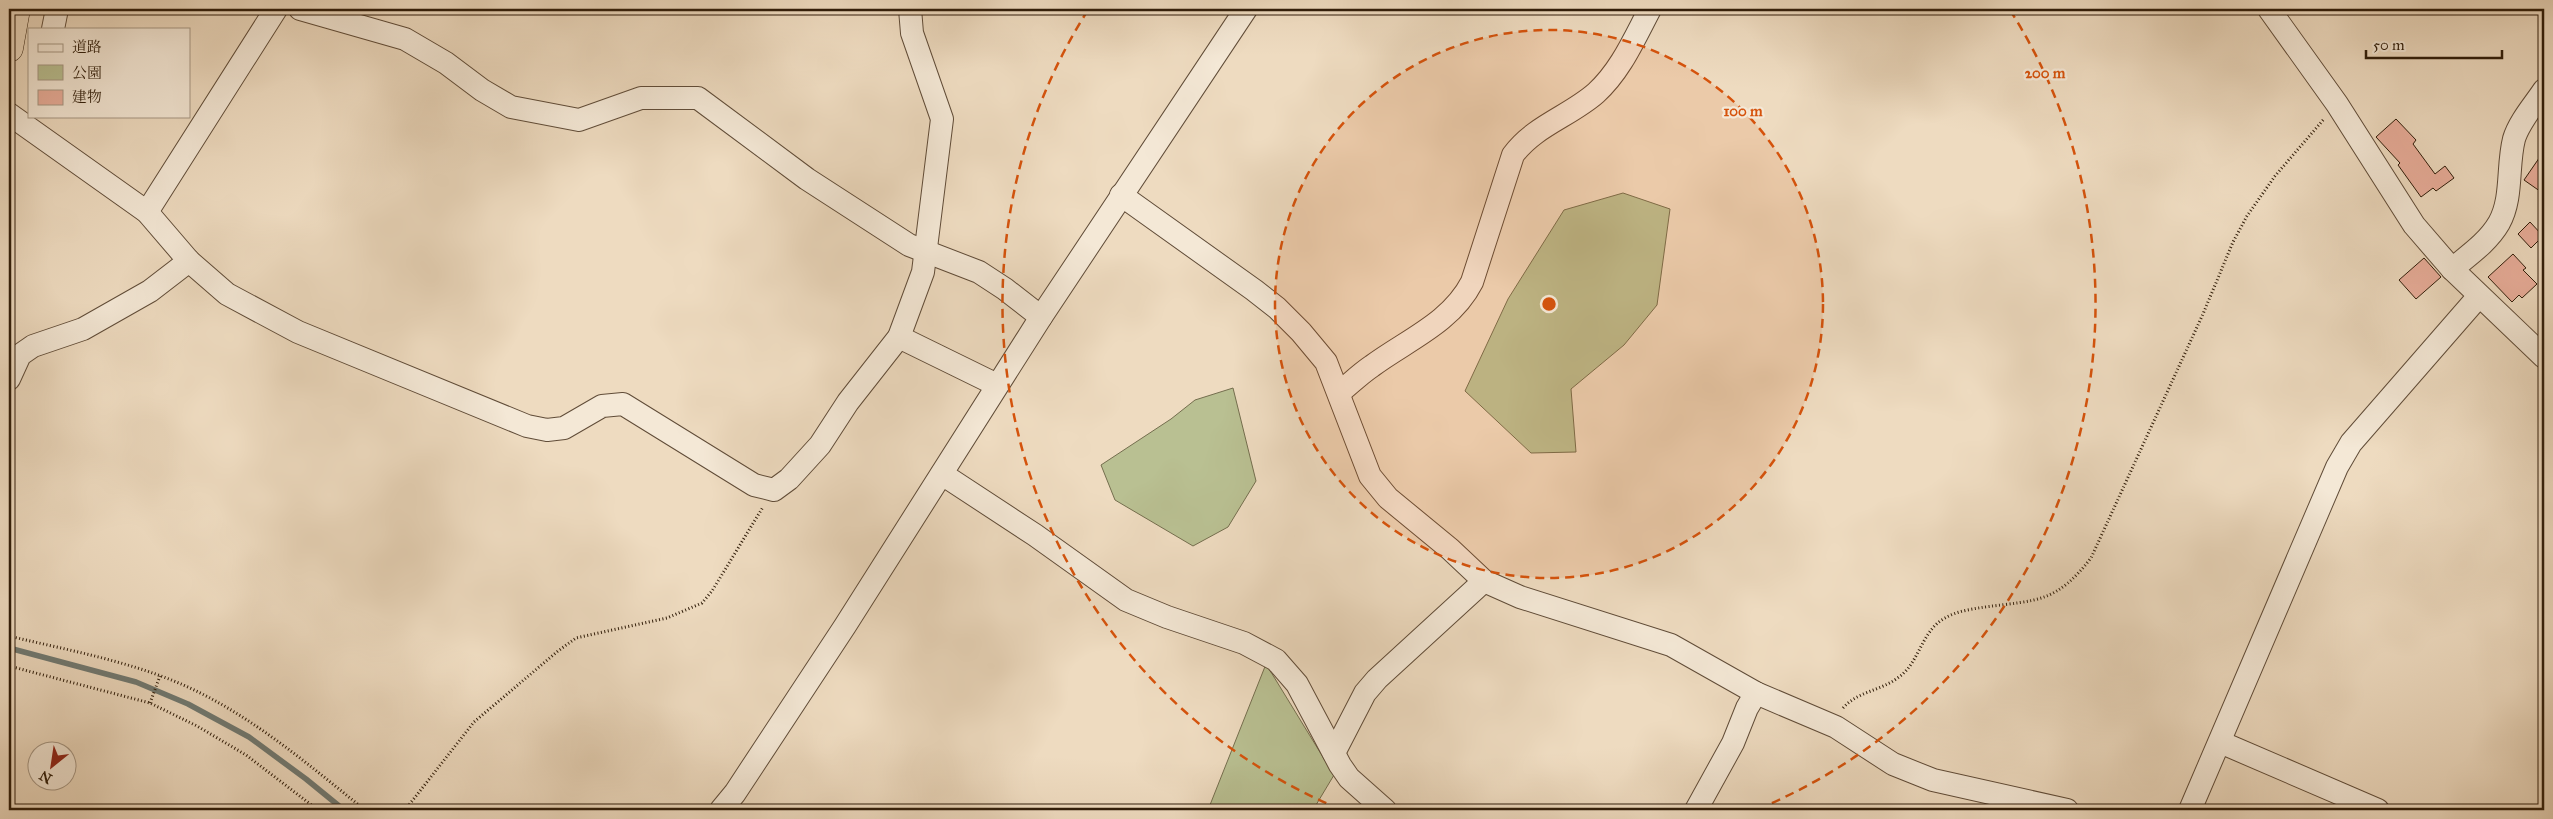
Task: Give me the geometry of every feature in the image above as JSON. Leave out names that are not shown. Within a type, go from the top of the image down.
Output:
[{"type":"highway","points":[[9,48],[16,9]]},
{"type":"street","points":[[53,28],[57,9]]},
{"type":"street","points":[[147,212],[276,9]]},
{"type":"street","points":[[300,9],[405,39],[446,63],[482,90],[511,107],[579,120],[641,98],[698,98],[807,179],[909,244],[978,272],[1005,289],[1041,317]]},
{"type":"street","points":[[9,114],[41,126],[147,212],[189,261],[226,294],[298,332],[526,426],[548,430],[564,428],[602,406],[623,404],[754,484],[774,490],[789,480],[820,445],[848,402],[899,337],[924,272],[942,119],[912,33],[910,9]]},
{"type":"street","points":[[721,810],[735,793],[845,626],[1041,317],[1246,9]]},
{"type":"street","points":[[1339,393],[1372,366],[1444,318],[1464,299],[1472,282],[1513,155],[1522,143],[1595,93],[1621,64],[1650,9]]},
{"type":"street","points":[[2269,9],[2337,104],[2414,225],[2452,269],[2544,357]]},
{"type":"street","points":[[2452,269],[2488,238],[2500,222],[2507,201],[2514,138],[2544,90]]},
{"type":"street","points":[[1122,195],[1277,308],[1326,362],[1370,476],[1388,498],[1450,548],[1484,582],[1520,597],[1671,645],[1756,694],[1836,728],[1893,764],[1933,780],[2067,810]]},
{"type":"street","points":[[9,379],[20,355],[33,346],[83,330],[150,291],[189,261]]},
{"type":"street","points":[[2190,810],[2337,467],[2356,437],[2479,296]]},
{"type":"street","points":[[899,337],[997,385]]},
{"type":"street","points":[[942,474],[1035,535],[1126,600],[1167,617],[1244,643],[1276,660],[1297,684],[1349,778],[1385,810]]},
{"type":"street","points":[[1334,753],[1365,693],[1484,582]]},
{"type":"street","points":[[1696,810],[1733,744],[1747,708],[1756,694]]},
{"type":"street","points":[[2220,742],[2378,810]]},
{"type":"path","points":[[1836,728],[1842,710],[1851,699],[1900,677],[1929,630],[1945,618],[1964,610],[2042,600],[2059,591],[2082,570],[2091,558],[2203,314],[2233,242],[2247,216],[2275,176],[2337,104]]},
{"type":"path","points":[[404,810],[474,722],[576,638],[667,618],[702,603],[774,490]]},
{"type":"path","points":[[9,636],[160,676],[207,696],[248,720],[365,810]]},
{"type":"path","points":[[9,666],[150,703],[197,726],[246,755],[318,810]]},
{"type":"path","points":[[150,703],[160,676]]},
{"type":"green space","points":[[1623,193],[1670,209],[1657,305],[1624,345],[1571,389],[1576,452],[1531,453],[1465,391],[1508,299],[1564,210]]},
{"type":"green space","points":[[1233,388],[1256,481],[1228,527],[1193,546],[1115,500],[1101,465],[1171,419],[1195,400]]},
{"type":"green space","points":[[1266,664],[1334,775],[1313,810],[1208,810]]},
{"type":"building","points":[[2396,119],[2416,140],[2413,144],[2435,174],[2445,166],[2454,178],[2436,191],[2433,188],[2421,197],[2398,165],[2400,163],[2376,137]]},
{"type":"building","points":[[2544,151],[2544,194],[2524,180]]},
{"type":"building","points":[[2530,222],[2543,236],[2531,248],[2518,234]]},
{"type":"building","points":[[2513,254],[2526,268],[2523,270],[2537,284],[2522,298],[2519,295],[2512,302],[2488,277]]},
{"type":"building","points":[[2424,258],[2441,277],[2416,299],[2399,280]]},
{"type":"waterway","points":[[9,648],[136,682],[188,704],[249,737],[344,810]]}]
